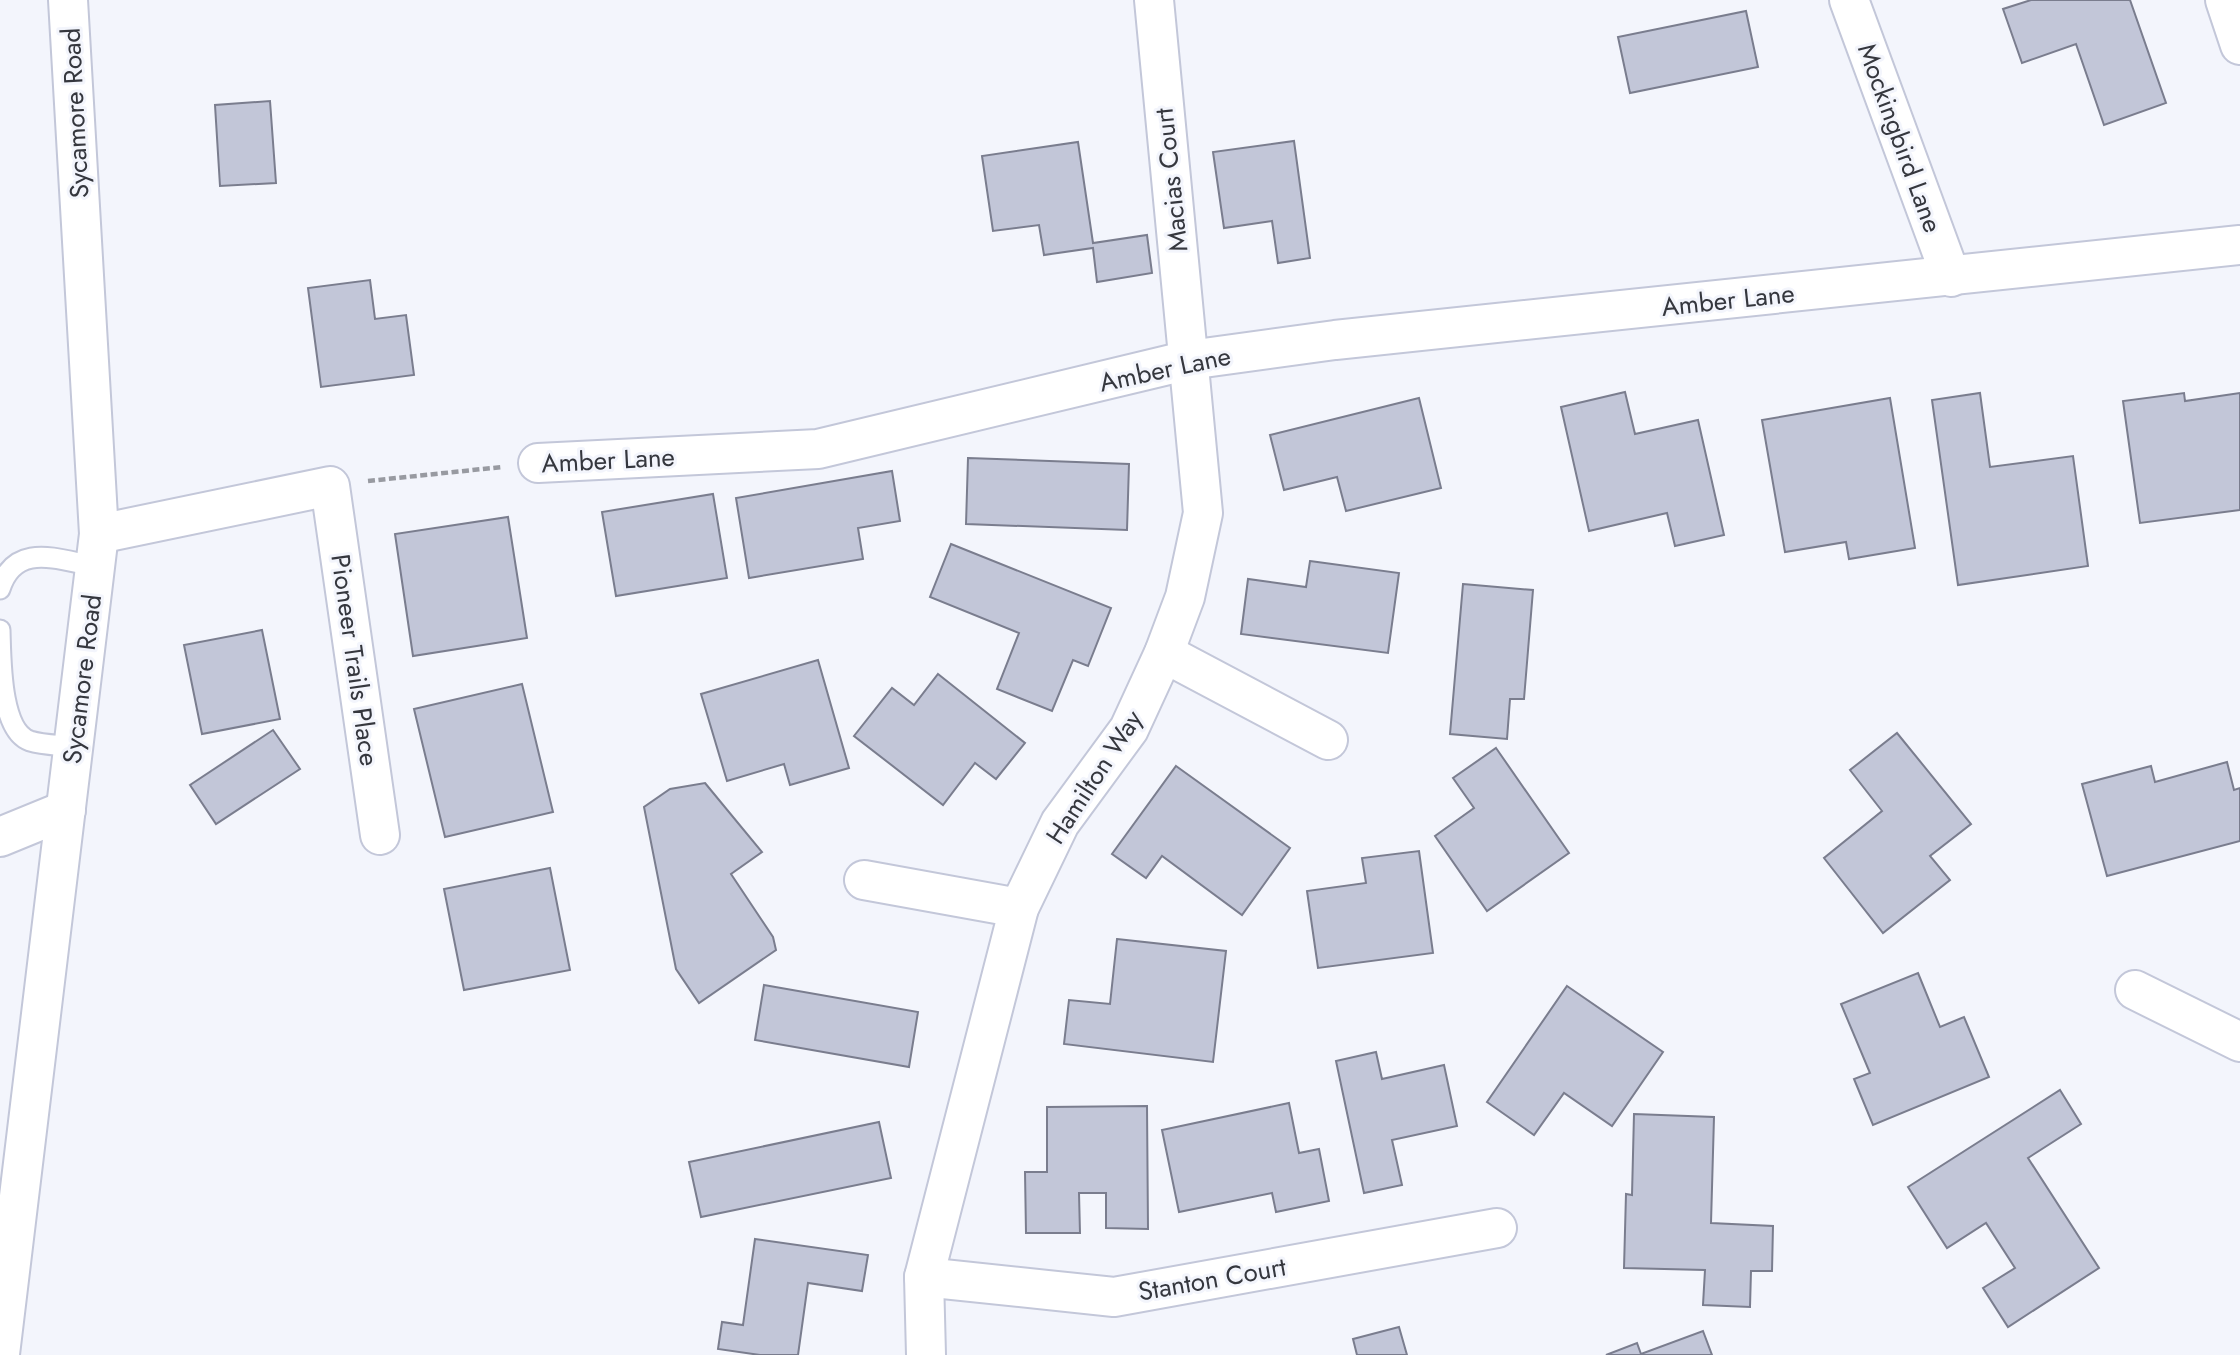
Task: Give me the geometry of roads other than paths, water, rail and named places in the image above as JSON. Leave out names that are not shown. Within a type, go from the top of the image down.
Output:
[{"type":"street","name":"Sycamore Road","points":[[0,1354],[97,550],[68,0]]},
{"type":"street","name":"Macias Court","points":[[1154,0],[1189,360]]},
{"type":"street","name":"Mockingbird Lane","points":[[1849,0],[1951,277]]},
{"type":"street","points":[[2225,0],[2240,45]]},
{"type":"street","name":"Amber Lane","points":[[538,463],[818,449],[1189,360],[1335,340],[2240,245]]},
{"type":"street","name":"Hamilton Way","points":[[926,1355],[924,1277],[1019,908],[1060,822],[1129,729],[1164,653],[1185,597],[1203,513],[1189,360]]},
{"type":"street","name":"Pioneer Trails Place","points":[[97,550],[330,486],[380,835]]},
{"type":"street","points":[[1164,653],[1328,740]]},
{"type":"street","points":[[0,837],[65,810]]},
{"type":"street","points":[[864,880],[1019,908]]},
{"type":"street","points":[[2135,990],[2240,1042]]},
{"type":"street","name":"Stanton Court","points":[[924,1277],[1114,1297],[1497,1228]]},
{"type":"lane","points":[[0,589],[4,575],[16,563],[33,555],[97,550]]},
{"type":"lane","points":[[0,630],[4,710],[14,729],[27,740],[74,747]]}]
